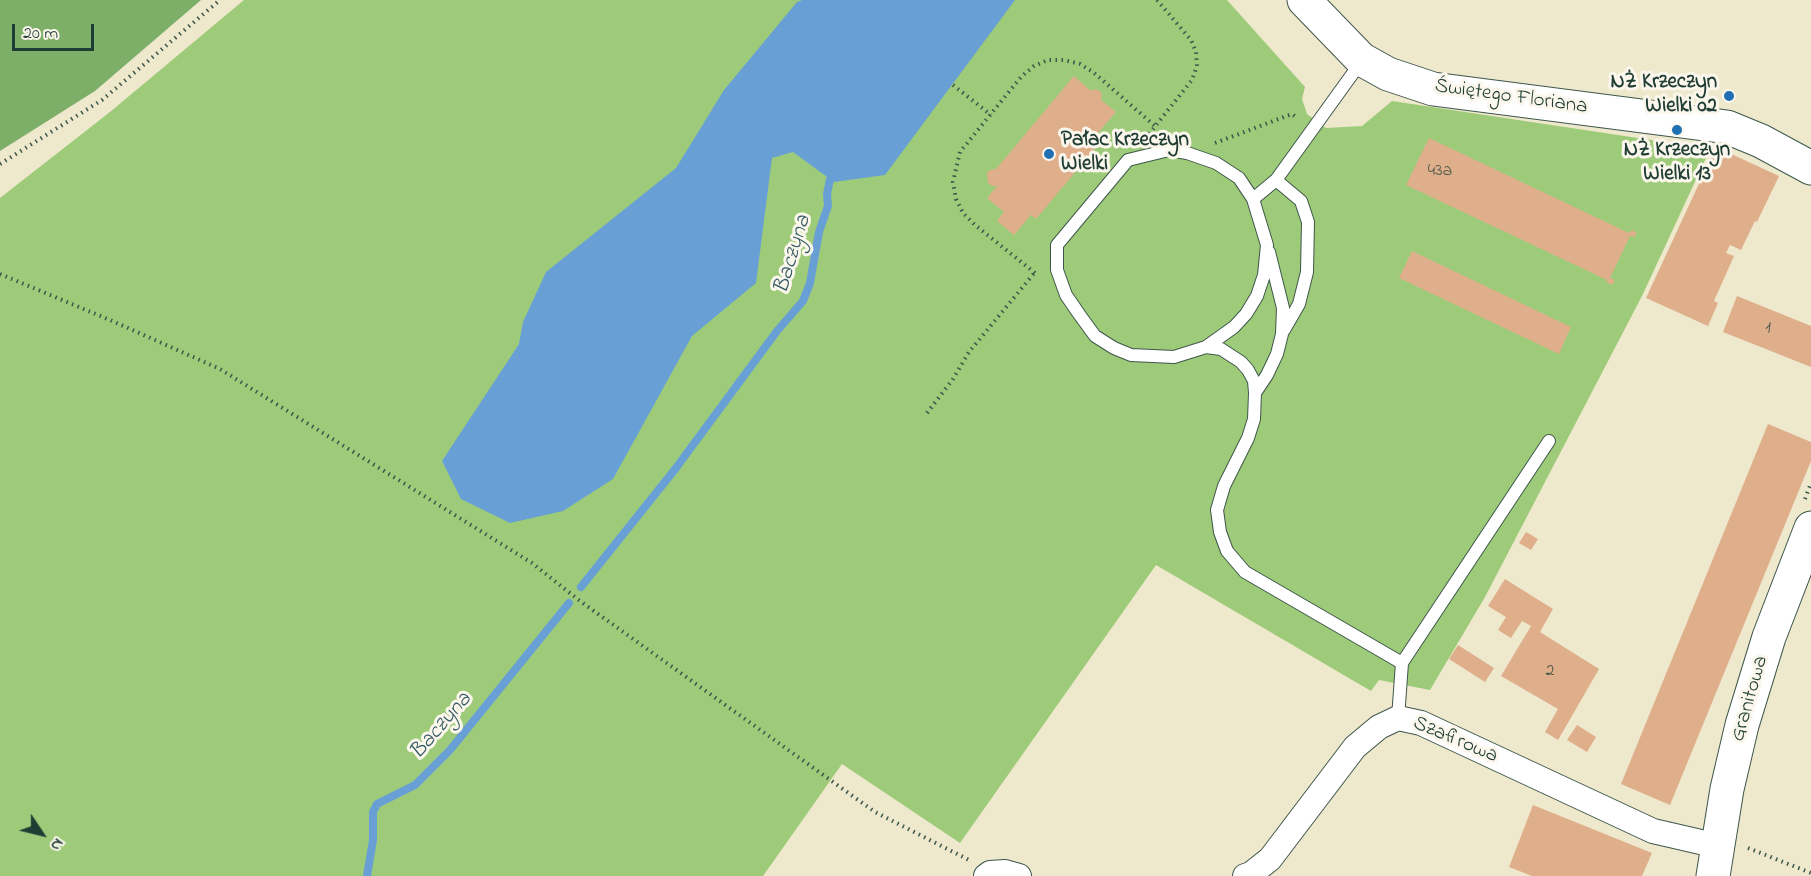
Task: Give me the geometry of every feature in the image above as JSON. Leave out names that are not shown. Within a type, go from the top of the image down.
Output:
[{"type":"street","name":"Świętego Floriana","points":[[1304,0],[1361,59],[1388,74],[1433,89],[1727,127],[1761,141],[1811,168]]},
{"type":"street","name":"Granitowa","points":[[1715,861],[1733,760],[1755,680],[1811,528]]},
{"type":"street","name":"Szafirowa","points":[[1245,876],[1270,859],[1355,747],[1379,727],[1398,718],[1421,723],[1715,861]]},
{"type":"street","points":[[988,874],[1005,872],[1019,876]]},
{"type":"lane","points":[[1253,199],[1276,180],[1361,59]]},
{"type":"lane","points":[[1255,393],[1277,354],[1282,334],[1283,308],[1267,245],[1253,199],[1239,178],[1216,163],[1187,153],[1169,150],[1128,160],[1057,246],[1057,270],[1066,295],[1095,336],[1131,355],[1174,357],[1206,347],[1234,327],[1246,314],[1257,296],[1264,275],[1267,245]]},
{"type":"lane","points":[[1276,180],[1301,201],[1308,222],[1306,272],[1299,304],[1282,334]]},
{"type":"lane","points":[[1206,347],[1221,349],[1241,362],[1254,381],[1254,419],[1248,438],[1224,486],[1217,510],[1220,532],[1227,550],[1245,572],[1402,663]]},
{"type":"lane","points":[[1398,718],[1402,663],[1549,441]]},
{"type":"path","points":[[0,164],[102,100],[220,0]]},
{"type":"path","points":[[1128,160],[1192,80],[1197,66],[1196,52],[1191,40],[1157,0]]},
{"type":"path","points":[[1035,273],[963,213],[956,199],[953,182],[960,152],[1021,77],[1034,66],[1048,60],[1064,60],[1080,64],[1093,72],[1155,126]]},
{"type":"path","points":[[953,85],[991,115]]},
{"type":"path","points":[[1187,153],[1292,114],[1312,129]]},
{"type":"path","points":[[927,412],[953,379],[969,352],[1057,246]]},
{"type":"path","points":[[0,274],[220,369],[532,563],[580,601],[875,812],[974,862],[988,874]]},
{"type":"path","points":[[1715,861],[1750,848],[1811,873]]},
{"type":"green space","points":[[0,0],[201,0],[95,91],[0,151]]},
{"type":"green space","points":[[244,0],[1227,0],[1305,87],[1302,99],[1307,114],[1326,128],[1362,126],[1392,101],[1651,140],[1706,158],[1642,296],[1485,597],[1430,690],[1379,680],[1371,691],[1156,565],[960,843],[842,764],[763,876],[0,876],[0,198],[110,112]]},
{"type":"water","points":[[802,0],[1015,0],[885,175],[834,182],[793,152],[772,158],[756,283],[692,336],[613,479],[563,511],[510,523],[461,499],[442,461],[519,344],[523,322],[546,272],[676,168],[724,90],[797,2]]},
{"type":"building","name":"Pałac Krzeczyn Wielki","points":[[1074,76],[1091,91],[1095,89],[1100,91],[1101,100],[1116,112],[1097,134],[1103,139],[1036,219],[1031,215],[1014,235],[997,221],[1004,212],[987,198],[997,186],[988,183],[987,173],[996,169]]},
{"type":"building","points":[[1429,138],[1629,233],[1632,230],[1637,233],[1634,237],[1630,236],[1610,278],[1615,280],[1612,285],[1606,282],[1607,280],[1406,185]]},
{"type":"building","points":[[1716,147],[1779,176],[1741,250],[1730,245],[1726,253],[1734,256],[1714,301],[1718,303],[1708,326],[1646,298]]},
{"type":"building","points":[[1412,251],[1571,327],[1559,354],[1399,278]]},
{"type":"building","points":[[1737,296],[1811,326],[1811,367],[1723,332]]},
{"type":"building","points":[[1768,424],[1811,442],[1811,461],[1670,805],[1621,784]]},
{"type":"building","points":[[1526,532],[1538,539],[1531,550],[1519,543]]},
{"type":"building","points":[[1505,579],[1553,609],[1540,632],[1599,669],[1558,740],[1545,732],[1558,709],[1501,676],[1531,626],[1522,621],[1511,638],[1498,630],[1506,617],[1488,606]]},
{"type":"building","points":[[1458,645],[1494,668],[1485,682],[1449,659]]},
{"type":"building","points":[[1577,725],[1596,737],[1587,752],[1567,740]]},
{"type":"building","points":[[1533,805],[1652,853],[1642,876],[1532,876],[1509,867]]},
{"type":"waterway","name":"Baczyna","points":[[581,587],[676,468],[777,331],[803,301],[810,283],[819,232],[828,206],[827,194],[830,179],[835,172]]},
{"type":"waterway","name":"Baczyna","points":[[367,876],[373,840],[373,812],[377,804],[415,785],[450,750],[569,603]]},
{"type":"place","name":"NŻ Krzeczyn Wielki 02","points":[[1729,96]]},
{"type":"place","name":"NŻ Krzeczyn Wielki 13","points":[[1677,130]]},
{"type":"place","name":"Pałac Krzeczyn Wielki","points":[[1049,154]]}]
